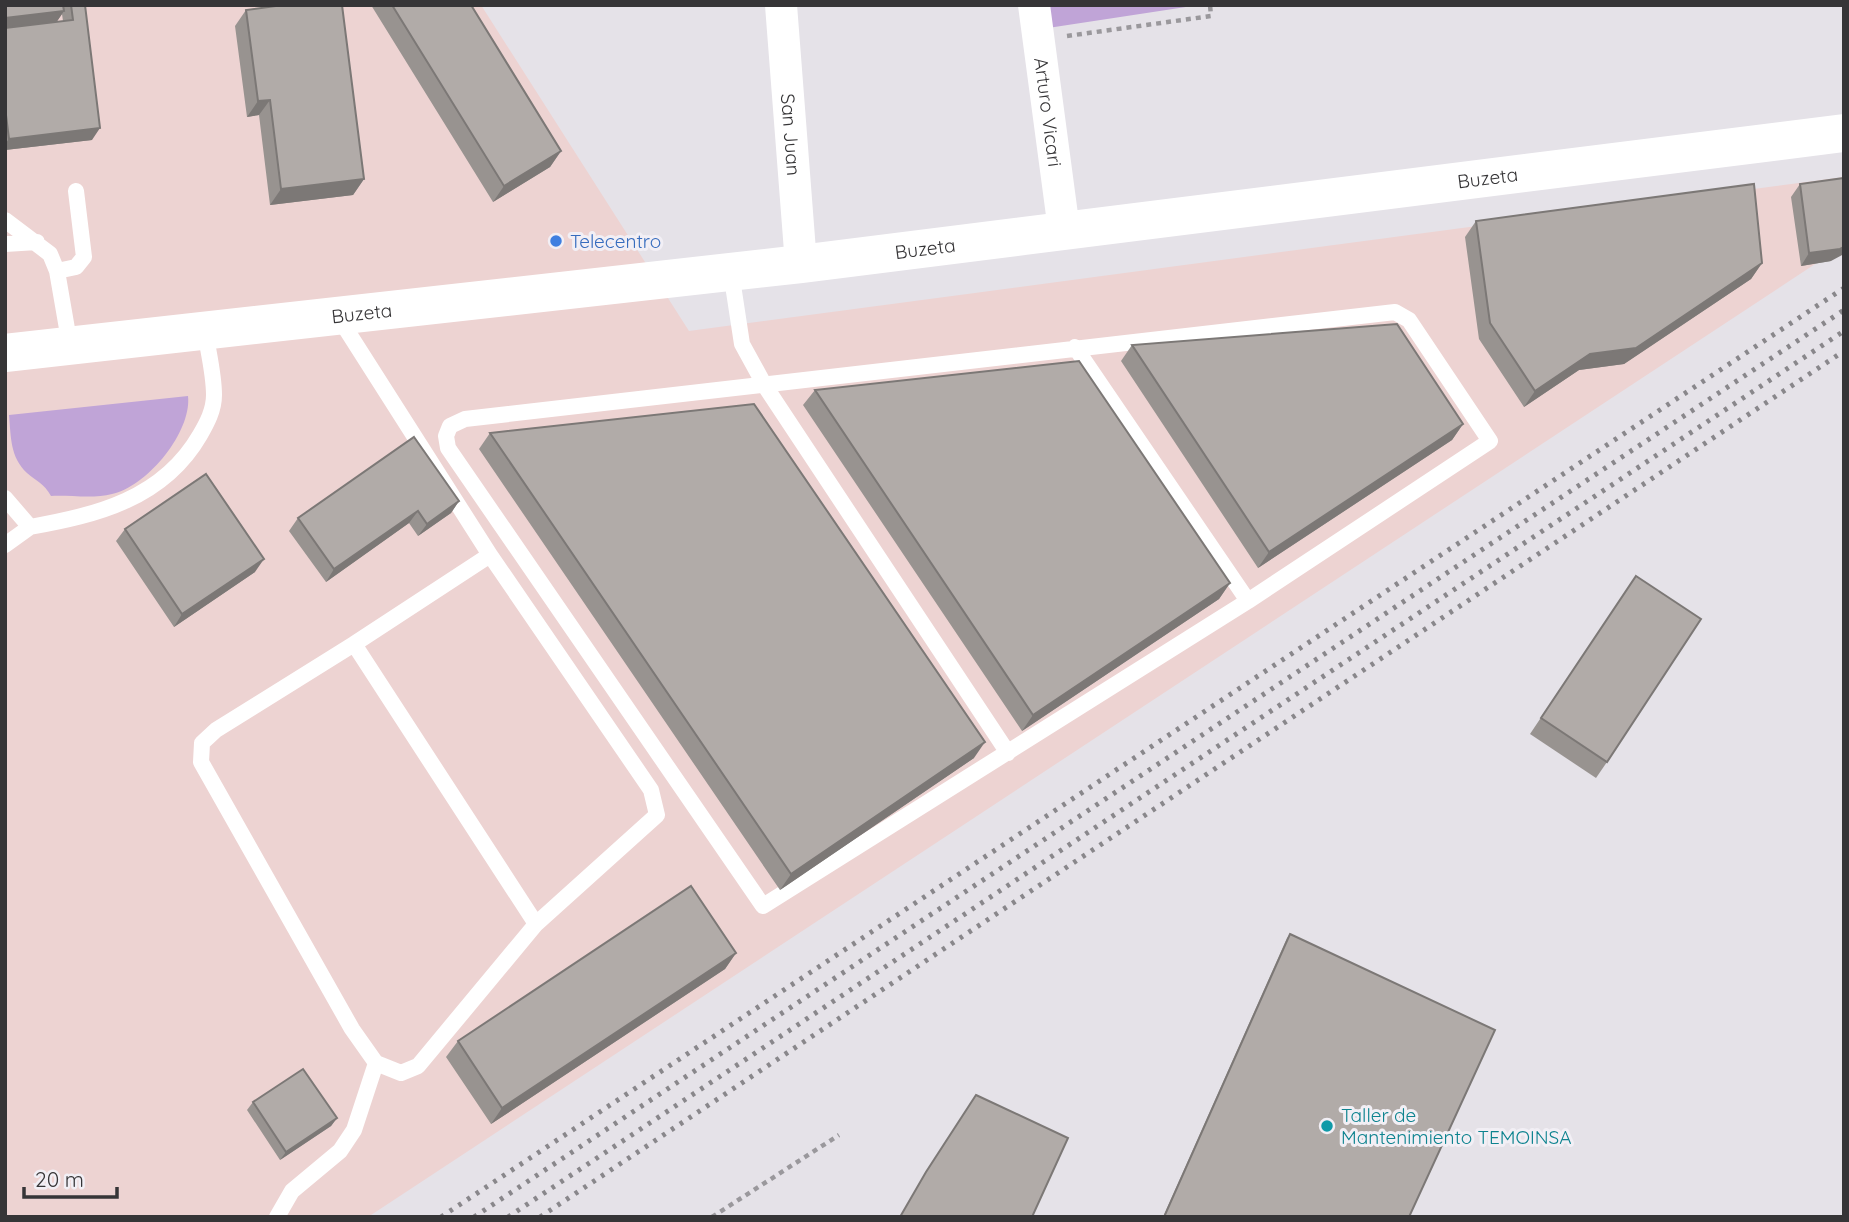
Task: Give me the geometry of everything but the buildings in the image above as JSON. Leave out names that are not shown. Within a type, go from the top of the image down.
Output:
[{"type":"street","name":"San Juan","points":[[781,5],[801,264]]},
{"type":"street","name":"Arturo Vicari","points":[[1034,5],[1064,230]]},
{"type":"street","name":"Buzeta","points":[[5,353],[801,264],[1844,133]]},
{"type":"lane","points":[[57,271],[76,267],[84,257],[76,191]]},
{"type":"lane","points":[[5,220],[50,254],[57,271],[70,346]]},
{"type":"lane","points":[[5,244],[37,242]]},
{"type":"lane","points":[[731,272],[742,344],[765,386],[1008,753]]},
{"type":"lane","points":[[1395,312],[1409,320],[1490,441],[1248,601],[763,906],[456,459],[446,436],[450,426],[465,419],[765,386],[1075,347],[1395,312]]},
{"type":"lane","points":[[338,316],[490,555],[652,790],[657,816],[536,924],[418,1066],[401,1073],[376,1063],[352,1029],[201,762],[202,743],[216,730],[490,555]]},
{"type":"lane","points":[[5,545],[30,527],[107,510],[138,498],[159,484],[192,448],[210,417],[214,396],[205,331]]},
{"type":"lane","points":[[1075,347],[1248,601]]},
{"type":"lane","points":[[5,498],[30,527]]},
{"type":"lane","points":[[355,643],[536,924]]},
{"type":"lane","points":[[277,1217],[292,1191],[340,1151],[354,1130],[376,1063]]},
{"type":"path","name":"Arturo Vicari","points":[[1038,40],[1211,16],[1210,5]]},
{"type":"path","points":[[712,1217],[839,1135]]},
{"type":"shaded area","points":[[5,5],[481,5],[689,331],[1844,177],[1844,245],[368,1217],[5,1217]]},
{"type":"shaded area","points":[[1045,5],[1199,5],[1048,28]]},
{"type":"shaded area","points":[[188,396],[183,426],[165,456],[139,481],[112,494],[90,497],[51,496],[43,485],[21,467],[14,453],[9,415]]},
{"type":"railway","points":[[441,1217],[1844,288]]},
{"type":"railway","points":[[474,1217],[1844,310]]},
{"type":"railway","points":[[508,1217],[1844,331]]},
{"type":"railway","points":[[540,1217],[1844,351]]},
{"type":"place","name":"Telecentro","points":[[556,241]]},
{"type":"place","name":"Taller de Mantenimiento TEMOINSA","points":[[1327,1126]]}]
